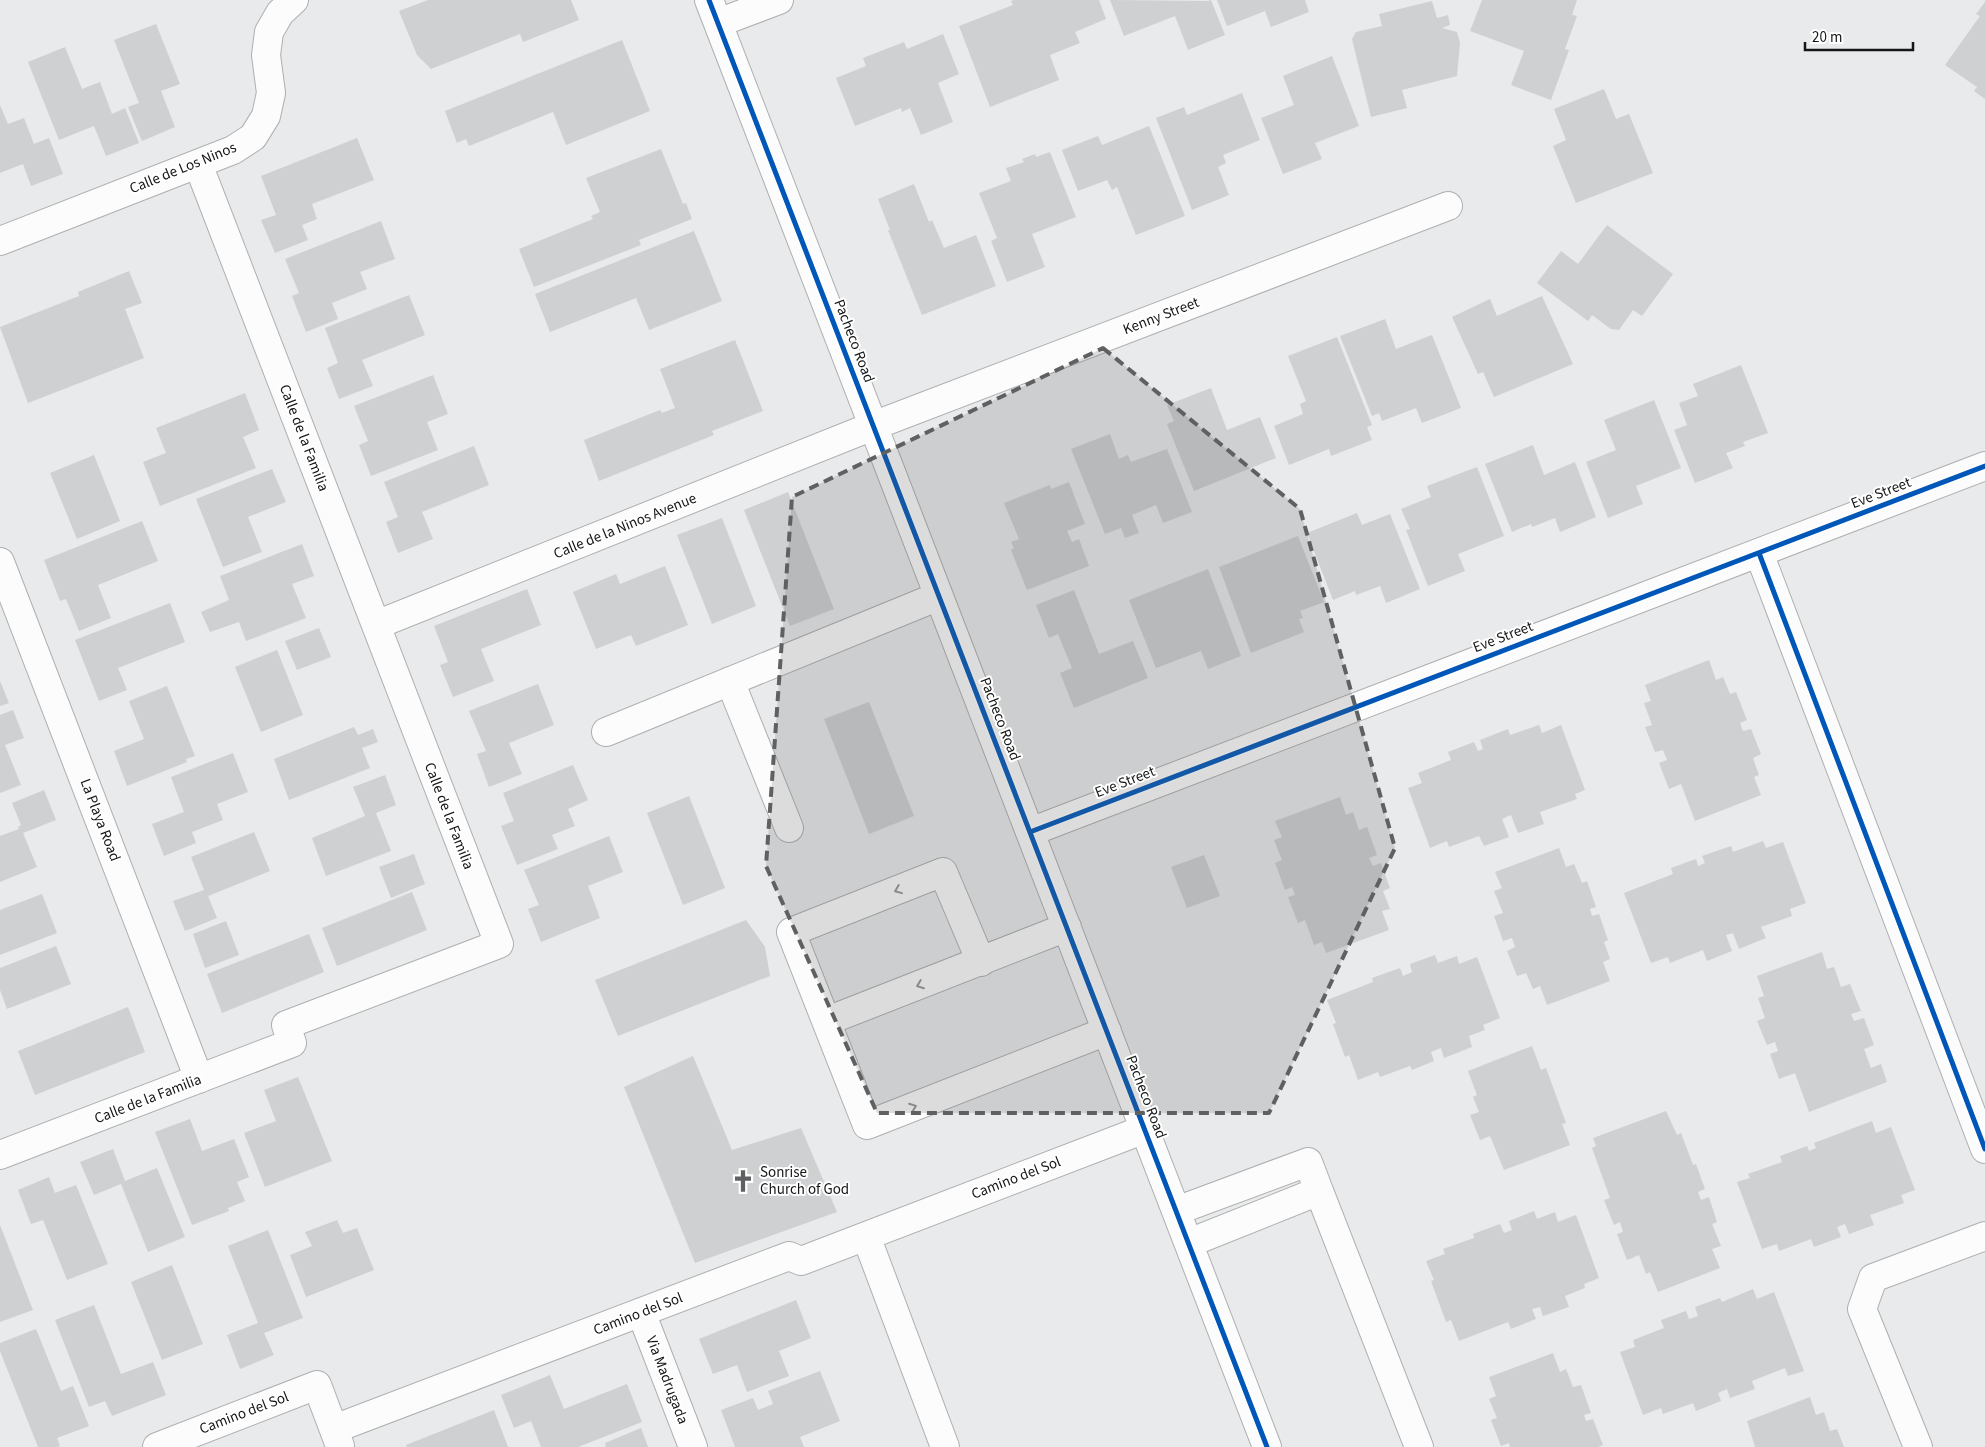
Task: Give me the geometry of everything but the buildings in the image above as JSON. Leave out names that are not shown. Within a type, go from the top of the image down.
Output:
[{"type":"street","name":"Calle de Los Ninos","points":[[0,241],[233,150],[252,137],[266,116],[272,93],[266,55],[269,32],[280,12],[294,0]]},
{"type":"street","points":[[714,12],[779,0]]},
{"type":"street","name":"Pacheco Road","points":[[714,12],[1267,1447]]},
{"type":"street","name":"Calle de la Familia","points":[[0,1156],[292,1043],[286,1026],[499,944],[198,164]]},
{"type":"street","name":"Kenny Street","points":[[874,426],[1448,206]]},
{"type":"street","name":"Calle de la Ninos Avenue","points":[[376,625],[874,426]]},
{"type":"street","name":"Eve Street","points":[[1030,832],[1985,466]]},
{"type":"street","points":[[1759,553],[1985,1149]]},
{"type":"street","name":"La Playa Road","points":[[0,562],[199,1079]]},
{"type":"street","points":[[606,732],[939,596]]},
{"type":"street","points":[[730,682],[789,828]]},
{"type":"street","points":[[973,964],[944,872],[791,932],[867,1125],[1107,1031]]},
{"type":"street","points":[[827,1021],[1067,927]]},
{"type":"street","name":"Camino del Sol","points":[[157,1447],[317,1385],[337,1438],[641,1312],[789,1256],[801,1260],[1145,1129]]},
{"type":"street","points":[[1176,1211],[1308,1162],[1419,1447]]},
{"type":"street","points":[[1189,1243],[1319,1191]]},
{"type":"street","points":[[866,1236],[944,1447]]},
{"type":"street","points":[[1918,1447],[1862,1309],[1873,1278],[1985,1236]]},
{"type":"street","name":"Via Madrugada","points":[[641,1312],[693,1447]]},
{"type":"highlighted area","points":[[1103,348],[1300,509],[1395,848],[1269,1113],[877,1113],[766,866],[792,497]]},
{"type":"cycle path","points":[[709,0],[1267,1447]]},
{"type":"cycle path","points":[[1030,832],[1985,466]]},
{"type":"cycle path","points":[[1759,553],[1985,1149]]},
{"type":"place","name":"Sonrise Church of God","points":[[743,1181]]}]
